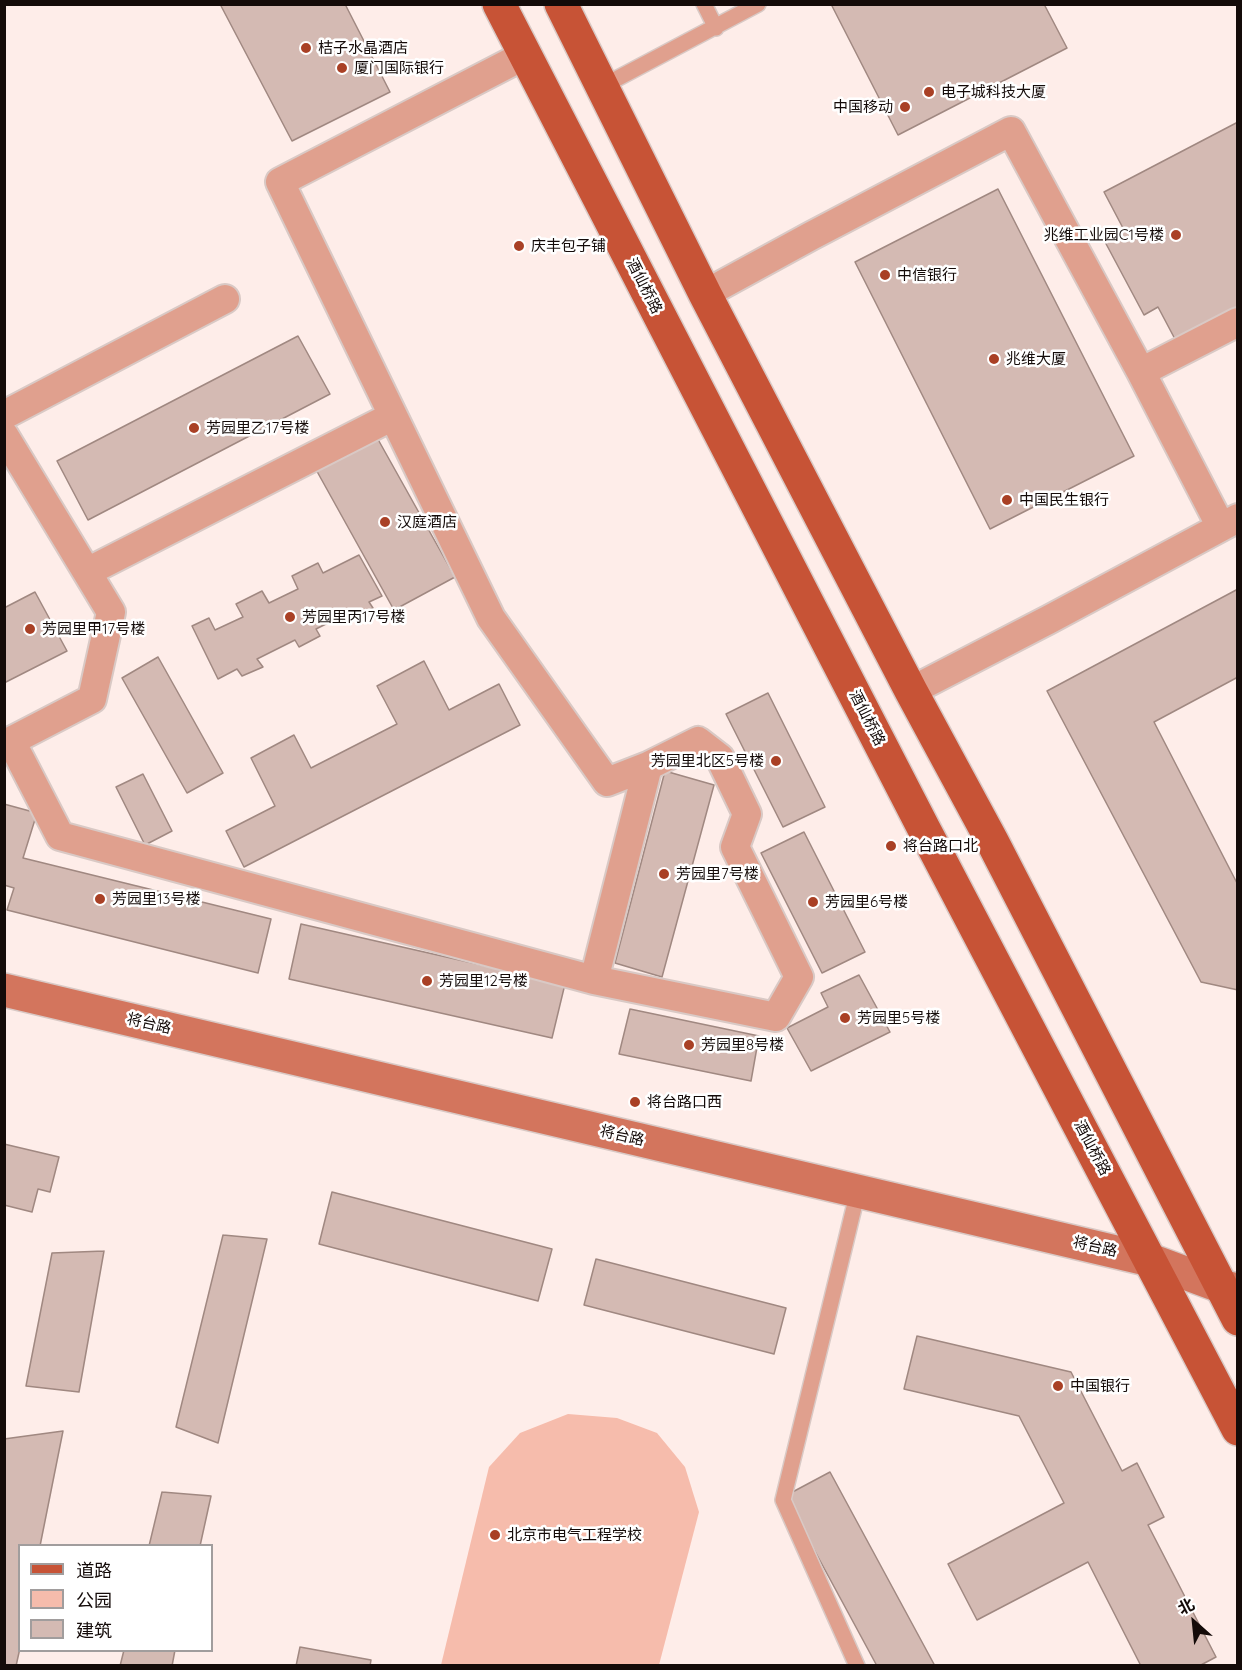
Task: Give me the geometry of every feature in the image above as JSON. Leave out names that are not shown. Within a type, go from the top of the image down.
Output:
[{"type":"main road","name":"酒仙桥路","points":[[499,4],[924,829],[1238,1429]]},
{"type":"main road","points":[[561,4],[705,294],[911,691],[1229,1288],[1238,1319]]},
{"type":"main road","name":"将台路","points":[[4,990],[1150,1260],[1229,1288]]},
{"type":"street","points":[[4,435],[111,612],[92,699],[8,743],[60,836],[594,980],[776,1017],[799,977],[735,847],[747,814],[720,758],[698,741],[648,766],[607,782],[491,618],[280,182],[525,55]]},
{"type":"street","points":[[705,294],[1011,131],[1141,372],[1229,522],[911,691]]},
{"type":"street","points":[[4,415],[225,299]]},
{"type":"street","points":[[1141,372],[1238,322]]},
{"type":"street","points":[[87,572],[393,416]]},
{"type":"street","points":[[594,980],[648,766]]},
{"type":"lane","points":[[704,4],[716,28]]},
{"type":"lane","points":[[603,86],[758,4]]},
{"type":"lane","points":[[857,1665],[783,1500],[858,1191]]},
{"type":"green space","points":[[568,1414],[617,1418],[657,1433],[685,1467],[699,1512],[659,1665],[441,1665],[489,1467],[520,1433]]},
{"type":"building","name":"桔子水晶酒店","points":[[220,4],[345,4],[390,92],[292,141]]},
{"type":"building","name":"电子城科技大厦","points":[[831,4],[1044,4],[1067,48],[898,135]]},
{"type":"building","name":"兆维工业园C1号楼","points":[[1238,122],[1238,309],[1176,341],[1158,307],[1144,315],[1104,240],[1124,230],[1104,192]]},
{"type":"building","name":"兆维大厦","points":[[998,189],[1134,456],[990,529],[855,262]]},
{"type":"building","name":"芳园里乙17号楼","points":[[298,336],[330,394],[88,520],[57,461]]},
{"type":"building","name":"汉庭酒店","points":[[375,434],[455,577],[394,610],[314,466]]},
{"type":"building","name":"芳园里丙17号楼","points":[[359,555],[382,596],[369,602],[373,608],[353,619],[350,612],[316,629],[320,636],[299,647],[295,640],[257,659],[263,667],[242,676],[237,669],[218,679],[192,626],[209,618],[215,630],[243,617],[236,604],[262,591],[269,603],[298,589],[292,576],[318,563],[323,573]]},
{"type":"building","points":[[1238,589],[1238,677],[1154,722],[1238,885],[1238,990],[1201,982],[1047,691]]},
{"type":"building","name":"芳园里甲17号楼","points":[[35,592],[67,651],[4,683],[4,608]]},
{"type":"building","points":[[158,657],[223,773],[187,793],[122,678]]},
{"type":"building","points":[[424,661],[449,710],[499,684],[520,725],[244,867],[226,831],[275,806],[251,758],[294,735],[311,768],[397,724],[377,686]]},
{"type":"building","name":"芳园里北区5号楼","points":[[768,693],[825,807],[783,827],[726,714]]},
{"type":"building","name":"芳园里7号楼","points":[[665,771],[714,785],[662,977],[615,963]]},
{"type":"building","points":[[143,774],[172,831],[145,845],[116,787]]},
{"type":"building","name":"芳园里13号楼","points":[[4,804],[37,813],[23,858],[271,919],[258,973],[7,910],[14,888],[4,885]]},
{"type":"building","name":"芳园里6号楼","points":[[804,832],[865,952],[822,973],[761,853]]},
{"type":"building","name":"芳园里12号楼","points":[[301,924],[565,984],[552,1038],[289,979]]},
{"type":"building","name":"芳园里5号楼","points":[[859,975],[890,1032],[811,1071],[787,1028],[828,1007],[821,993]]},
{"type":"building","name":"芳园里8号楼","points":[[630,1009],[759,1036],[751,1081],[619,1054]]},
{"type":"building","points":[[4,1144],[59,1157],[50,1192],[38,1189],[32,1212],[4,1205]]},
{"type":"building","points":[[332,1192],[552,1249],[538,1301],[319,1244]]},
{"type":"building","points":[[223,1235],[267,1239],[218,1443],[176,1427]]},
{"type":"building","points":[[104,1251],[79,1392],[26,1386],[52,1253]]},
{"type":"building","points":[[596,1259],[786,1308],[774,1354],[584,1305]]},
{"type":"building","points":[[917,1336],[1071,1372],[1122,1471],[1137,1463],[1164,1517],[1148,1525],[1216,1657],[1199,1666],[1141,1666],[1088,1562],[977,1620],[948,1564],[1064,1503],[1019,1416],[904,1389]]},
{"type":"building","points":[[63,1431],[40,1544],[18,1544],[19,1652],[16,1666],[4,1666],[4,1439]]},
{"type":"building","points":[[830,1472],[935,1666],[877,1666],[785,1496]]},
{"type":"building","points":[[162,1492],[211,1496],[200,1544],[149,1544]]},
{"type":"building","points":[[300,1647],[371,1660],[370,1666],[296,1666]]},
{"type":"building","points":[[124,1652],[175,1652],[172,1666],[120,1666]]},
{"type":"place","name":"桔子水晶酒店","points":[[306,48]]},
{"type":"place","name":"厦门国际银行","points":[[342,68]]},
{"type":"place","name":"电子城科技大厦","points":[[929,92]]},
{"type":"place","name":"中国移动","points":[[905,107]]},
{"type":"place","name":"兆维工业园C1号楼","points":[[1176,235]]},
{"type":"place","name":"庆丰包子铺","points":[[519,246]]},
{"type":"place","name":"中信银行","points":[[885,275]]},
{"type":"place","name":"兆维大厦","points":[[994,359]]},
{"type":"place","name":"芳园里乙17号楼","points":[[194,428]]},
{"type":"place","name":"中国民生银行","points":[[1007,500]]},
{"type":"place","name":"汉庭酒店","points":[[385,522]]},
{"type":"place","name":"芳园里丙17号楼","points":[[290,617]]},
{"type":"place","name":"芳园里甲17号楼","points":[[30,629]]},
{"type":"place","name":"芳园里北区5号楼","points":[[776,761]]},
{"type":"place","name":"将台路口北","points":[[891,846]]},
{"type":"place","name":"芳园里7号楼","points":[[664,874]]},
{"type":"place","name":"芳园里13号楼","points":[[100,899]]},
{"type":"place","name":"芳园里6号楼","points":[[813,902]]},
{"type":"place","name":"芳园里12号楼","points":[[427,981]]},
{"type":"place","name":"芳园里5号楼","points":[[845,1018]]},
{"type":"place","name":"芳园里8号楼","points":[[689,1045]]},
{"type":"place","name":"将台路口西","points":[[635,1102]]},
{"type":"place","name":"中国银行","points":[[1058,1386]]},
{"type":"place","name":"北京市电气工程学校","points":[[495,1535]]}]
